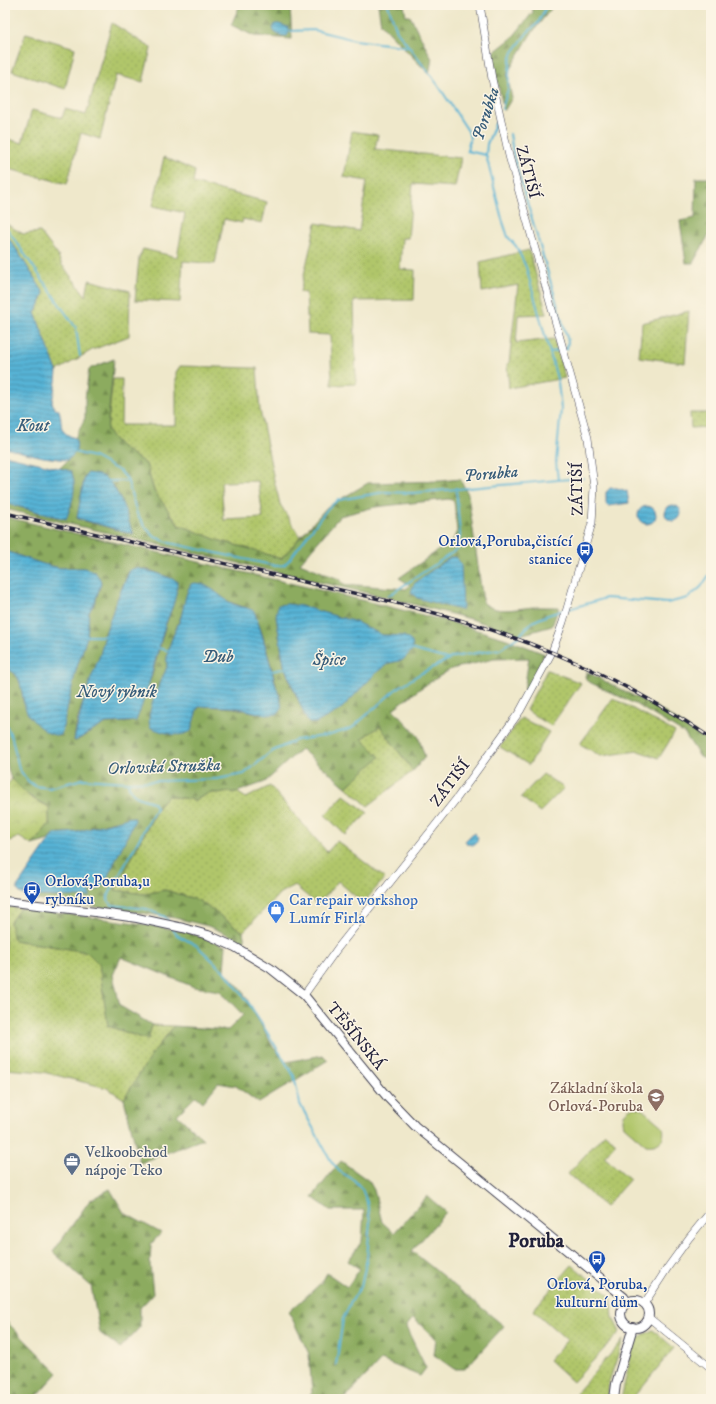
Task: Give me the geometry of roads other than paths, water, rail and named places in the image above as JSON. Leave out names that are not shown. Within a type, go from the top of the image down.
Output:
[{"type":"main road","name":"TĚŠÍNSKÁ","points":[[5,901],[95,912],[183,928],[208,935],[229,944],[270,968],[304,995],[388,1098],[415,1126],[624,1297],[628,1302]]},
{"type":"main road","points":[[636,1300],[644,1304],[648,1310],[648,1317],[644,1324],[633,1327],[626,1324],[622,1317],[622,1309],[628,1302],[636,1300]]},
{"type":"main road","points":[[614,1399],[616,1384],[633,1327]]},
{"type":"street","name":"ZÁTIŠÍ","points":[[304,995],[336,948],[457,798],[520,711],[552,652],[563,622],[592,523],[594,487],[588,438],[509,156],[492,79],[480,5]]},
{"type":"street","points":[[644,1304],[688,1238],[711,1211]]},
{"type":"street","points":[[648,1317],[711,1368]]},
{"type":"water","points":[[275,24],[288,27],[290,31],[287,36],[276,34],[273,28]]},
{"type":"water","name":"Kout","points":[[5,234],[44,293],[35,313],[57,371],[52,402],[55,409],[59,410],[63,430],[65,433],[75,438],[77,445],[76,451],[67,460],[43,457],[5,448]]},
{"type":"water","points":[[5,455],[71,471],[74,489],[72,502],[66,519],[5,503]]},
{"type":"water","points":[[87,473],[102,476],[113,486],[122,502],[133,534],[77,518],[84,480]]},
{"type":"water","points":[[610,488],[617,488],[627,491],[629,503],[608,506],[606,503],[606,492]]},
{"type":"water","points":[[670,505],[676,505],[681,510],[679,519],[676,521],[670,521],[665,516],[665,510]]},
{"type":"water","points":[[647,506],[653,509],[656,515],[653,521],[647,524],[641,521],[638,515],[641,509]]},
{"type":"water","points":[[5,551],[60,568],[84,568],[95,572],[100,579],[101,583],[95,602],[89,612],[87,637],[76,670],[61,735],[53,735],[48,733],[32,720],[25,708],[21,687],[16,675],[12,671],[5,669]]},
{"type":"water","points":[[451,557],[456,557],[461,564],[463,609],[460,610],[417,598],[411,592],[414,584]]},
{"type":"water","name":"Nový rybník","points":[[135,568],[156,573],[177,581],[175,599],[165,626],[141,709],[136,721],[106,723],[75,741],[82,707],[116,602],[130,570]]},
{"type":"water","name":"Dub","points":[[195,583],[210,588],[233,604],[254,611],[281,702],[282,708],[277,714],[267,715],[234,707],[200,706],[197,709],[191,731],[176,735],[151,728],[149,715],[167,667],[169,647],[181,617],[187,592],[191,584]]},
{"type":"water","name":"Špice","points":[[287,604],[301,606],[356,622],[382,635],[404,636],[412,642],[413,649],[403,660],[389,663],[378,671],[340,710],[316,723],[309,723],[284,665],[276,616],[278,605]]},
{"type":"water","points":[[134,817],[135,820],[103,886],[97,890],[90,890],[90,897],[27,896],[18,891],[17,887],[54,834],[77,832]]},
{"type":"water","points":[[473,833],[478,837],[477,842],[473,845],[467,844],[465,841]]},
{"type":"waterway","points":[[388,5],[397,31],[438,85],[468,131],[470,138],[467,151],[486,155]]},
{"type":"waterway","name":"Porubka","points":[[502,109],[508,89],[510,61],[513,52],[528,32],[538,23],[547,5]]},
{"type":"waterway","points":[[290,31],[314,30],[355,40],[410,47]]},
{"type":"waterway","name":"Porubka","points":[[74,452],[94,457],[121,472],[127,479],[137,514],[146,528],[155,537],[170,543],[276,566],[284,565],[289,560],[328,508],[338,500],[385,492],[413,493],[558,480],[556,462],[561,409],[558,382],[526,267],[516,246],[508,237],[486,155],[487,144],[498,117]]},
{"type":"waterway","points":[[510,134],[514,158],[568,341],[567,349],[565,349]]},
{"type":"waterway","points":[[5,226],[76,328],[80,356]]},
{"type":"waterway","points":[[551,352],[561,350]]},
{"type":"waterway","points":[[558,480],[583,478]]},
{"type":"waterway","points":[[107,481],[127,481]]},
{"type":"waterway","points":[[388,596],[458,549],[460,535],[456,488]]},
{"type":"waterway","name":"Orlovská Stružka","points":[[569,609],[606,598],[667,603],[688,598],[701,587],[711,572]]},
{"type":"waterway","name":"Orlovská Stružka","points":[[5,723],[12,738],[19,769],[28,781],[35,786],[49,788],[83,779],[128,782],[217,779],[244,774],[271,752],[296,740],[330,735],[352,728],[395,690],[418,675],[453,657],[500,649],[519,636],[532,622],[564,610]]},
{"type":"waterway","points":[[86,636],[107,636]]},
{"type":"waterway","points":[[158,648],[169,651]]},
{"type":"waterway","points":[[410,649],[447,659]]},
{"type":"waterway","points":[[272,671],[287,668]]},
{"type":"waterway","points":[[128,782],[131,791],[136,796],[153,802],[156,808],[108,896],[108,901],[112,905],[147,909],[165,917],[168,921]]},
{"type":"waterway","points":[[172,928],[177,935],[196,945],[227,974],[250,1005],[294,1076],[300,1104],[331,1161],[339,1171],[354,1180],[362,1189],[367,1202],[370,1221],[367,1259],[361,1286],[343,1319],[336,1365]]},
{"type":"railway","points":[[5,513],[380,599],[454,618],[510,636],[599,673],[656,703],[711,738]]},
{"type":"place","name":"Orlová,Poruba,čistící stanice","points":[[585,565]]},
{"type":"place","name":"Orlová,Poruba,u rybníku","points":[[32,905]]},
{"type":"place","name":"Car repair workshop Lumír Firla","points":[[276,924]]},
{"type":"place","name":"Základní škola Orlová-Poruba","points":[[656,1112]]},
{"type":"place","name":"Velkoobchod nápoje Teko","points":[[72,1176]]},
{"type":"place","name":"Orlová, Poruba, kulturní dům","points":[[597,1274]]},
{"type":"district","name":"Poruba","points":[[536,1241]]}]
